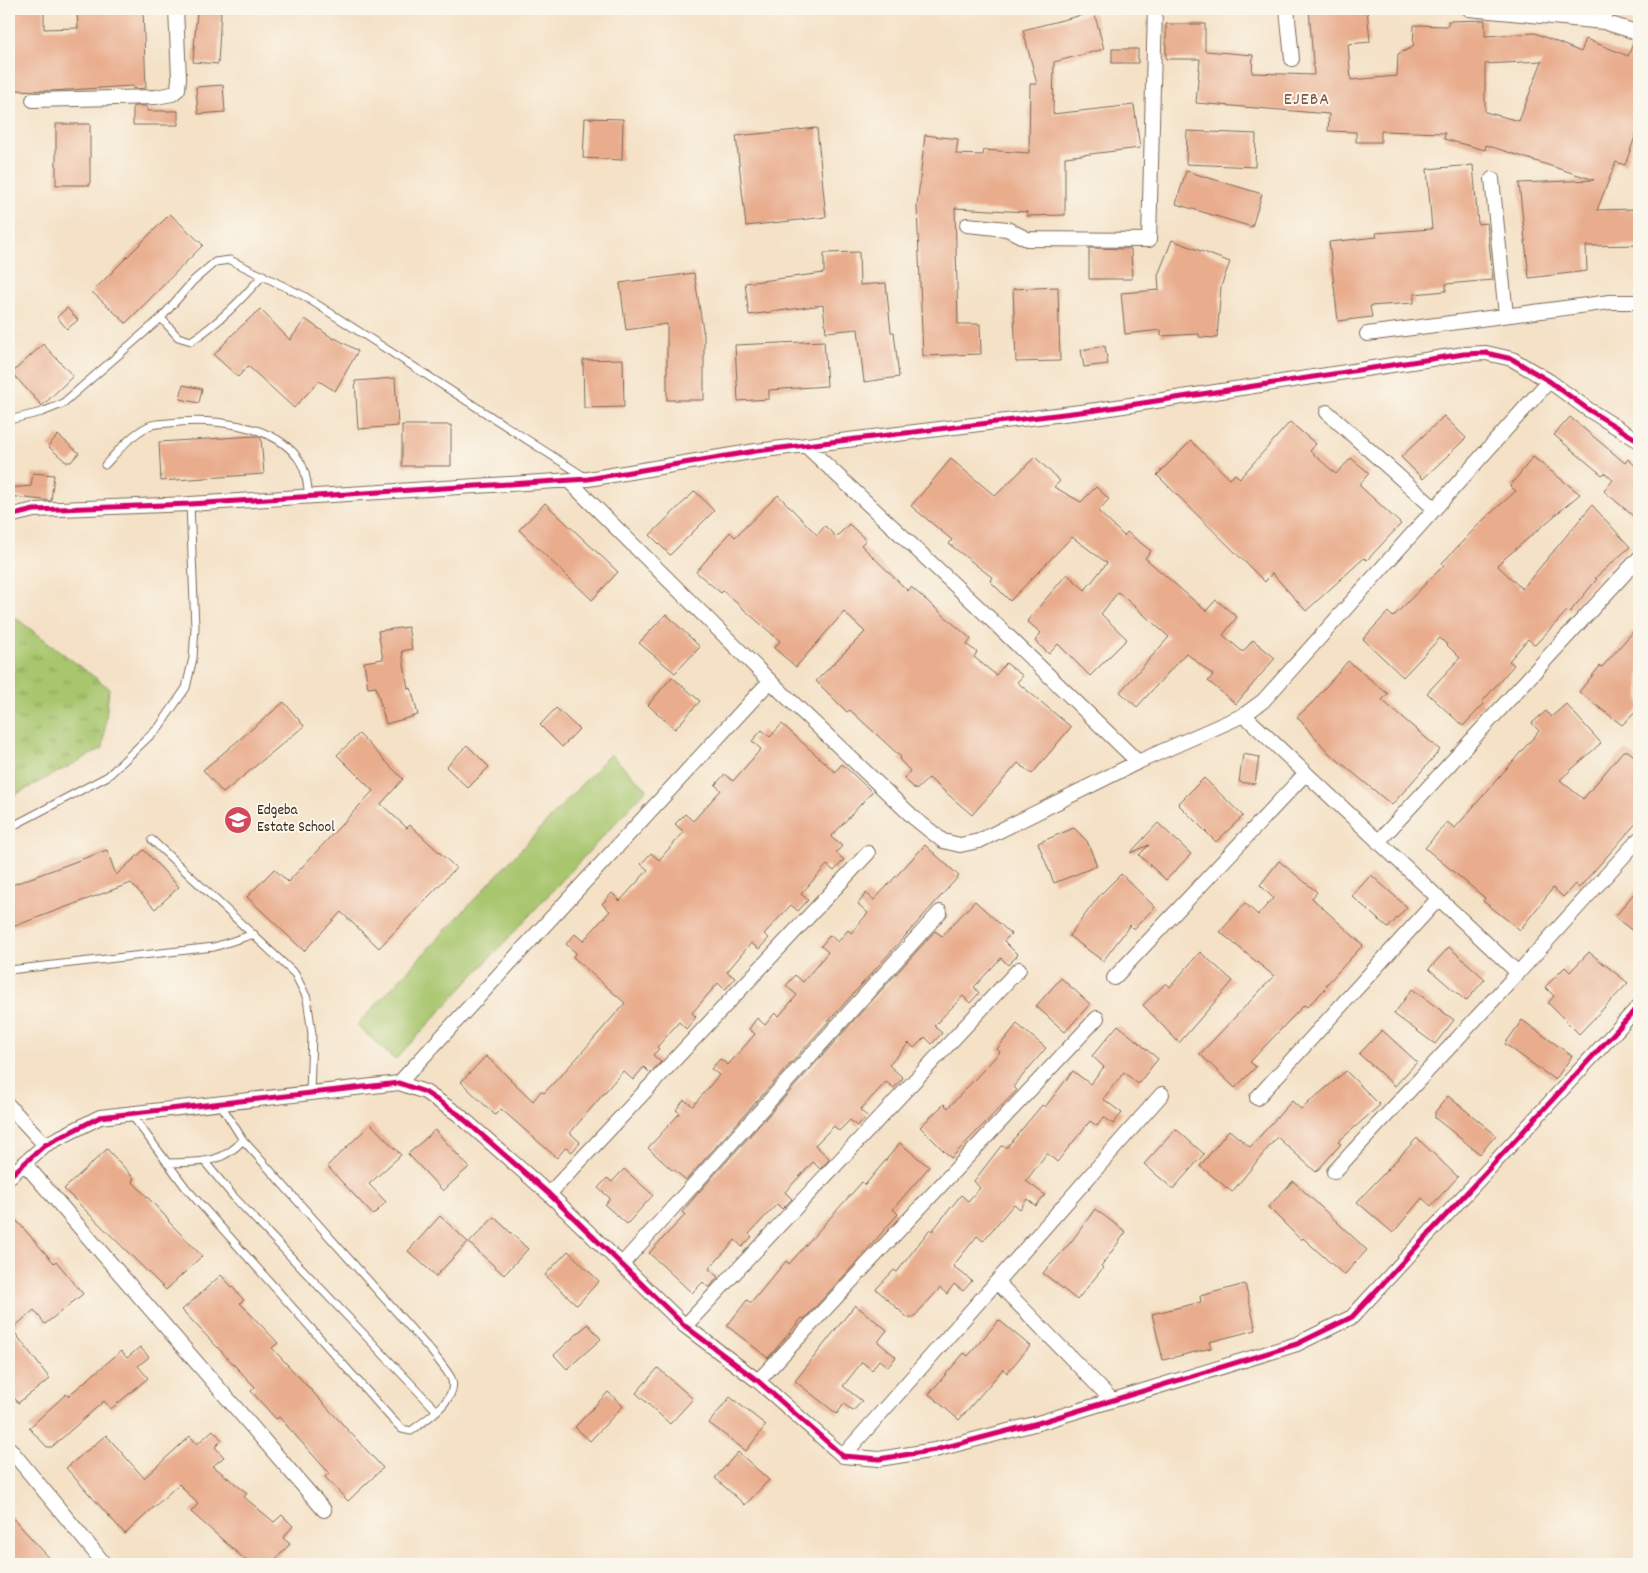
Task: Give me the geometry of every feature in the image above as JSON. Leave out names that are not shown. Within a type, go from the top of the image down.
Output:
[{"type":"street","points":[[33,100],[156,97],[172,94],[178,89],[179,78],[176,9]]},
{"type":"street","points":[[967,225],[1007,229],[1028,239],[1149,240],[1155,9]]},
{"type":"street","points":[[1287,9],[1292,59]]},
{"type":"street","points":[[1470,9],[1605,15],[1639,33]]},
{"type":"street","points":[[1492,179],[1506,315]]},
{"type":"street","points":[[1367,334],[1610,302],[1639,302]]},
{"type":"street","points":[[9,516],[34,510],[190,504],[588,479],[805,445],[1097,410],[1464,354],[1486,353],[1512,359],[1549,381],[1589,410],[1639,441]]},
{"type":"street","points":[[568,480],[770,681],[913,817],[943,841],[960,845],[979,842],[1138,762],[1244,715],[1263,702],[1549,381]]},
{"type":"street","points":[[1327,412],[1435,509]]},
{"type":"street","points":[[805,445],[975,604],[1138,762]]},
{"type":"street","points":[[1378,842],[1639,558]]},
{"type":"street","points":[[399,1083],[770,681]]},
{"type":"street","points":[[1244,715],[1518,973]]},
{"type":"street","points":[[1114,978],[1306,773]]},
{"type":"street","points":[[1334,1172],[1639,839]]},
{"type":"street","points":[[549,1194],[868,853]]},
{"type":"street","points":[[1257,1098],[1438,899]]},
{"type":"street","points":[[622,1264],[940,912]]},
{"type":"street","points":[[685,1326],[1019,969]]},
{"type":"street","points":[[9,1177],[45,1145],[100,1117],[221,1105],[399,1083],[425,1092],[458,1114],[549,1194],[685,1326],[758,1381],[843,1456],[879,1459],[935,1450],[1112,1400],[1297,1344],[1352,1317],[1639,1006]]},
{"type":"street","points":[[758,1381],[1097,1018]]},
{"type":"street","points":[[843,1456],[1162,1094]]},
{"type":"street","points":[[9,1106],[45,1145]]},
{"type":"street","points":[[25,1164],[324,1510]]},
{"type":"street","points":[[997,1282],[1112,1400]]},
{"type":"street","points":[[9,1448],[102,1561]]},
{"type":"lane","points":[[9,420],[42,412],[62,404],[161,318],[193,281],[215,262],[230,260],[304,296],[588,479]]},
{"type":"lane","points":[[161,318],[178,337],[191,341],[238,304],[263,275]]},
{"type":"lane","points":[[105,465],[120,449],[148,426],[189,421],[240,426],[272,436],[297,456],[307,477],[309,496]]},
{"type":"lane","points":[[9,828],[108,776],[159,727],[186,688],[193,658],[195,628],[190,504]]},
{"type":"lane","points":[[152,840],[295,974],[307,998],[312,1034],[310,1094]]},
{"type":"lane","points":[[9,970],[214,948],[254,934]]},
{"type":"lane","points":[[130,1113],[186,1188],[261,1274],[402,1429],[411,1431],[447,1399],[453,1389],[452,1379],[432,1352],[243,1140],[221,1105]]},
{"type":"lane","points":[[168,1163],[204,1161],[231,1153],[243,1140]]},
{"type":"lane","points":[[204,1161],[234,1197],[436,1410]]},
{"type":"green space","points":[[9,613],[109,688],[103,748],[9,798]]},
{"type":"green space","points":[[610,754],[647,789],[395,1060],[357,1025]]},
{"type":"building","points":[[9,9],[44,9],[44,29],[78,28],[77,9],[143,9],[146,88],[133,89],[133,86],[51,91],[9,90]]},
{"type":"building","points":[[1309,9],[1367,9],[1370,42],[1348,44],[1351,80],[1397,76],[1398,54],[1413,47],[1414,25],[1448,26],[1448,21],[1485,20],[1485,36],[1535,33],[1581,52],[1586,39],[1628,56],[1634,41],[1639,42],[1639,126],[1625,165],[1616,162],[1597,210],[1639,209],[1639,245],[1586,246],[1587,271],[1529,278],[1519,183],[1594,180],[1486,145],[1485,150],[1444,139],[1445,133],[1381,131],[1381,142],[1356,142],[1356,132],[1328,131],[1329,114],[1196,103],[1200,59],[1166,59],[1166,24],[1205,24],[1205,51],[1253,55],[1252,73],[1314,75]],"holes":[[[1542,61],[1519,121],[1485,112],[1485,64]]]},
{"type":"building","points":[[197,10],[221,11],[218,64],[193,62]]},
{"type":"building","points":[[1094,12],[1104,49],[1054,62],[1053,114],[1134,105],[1140,148],[1065,157],[1065,215],[1027,216],[1027,212],[955,208],[958,324],[980,324],[981,354],[923,356],[917,207],[925,135],[958,139],[956,154],[983,155],[984,150],[1029,153],[1030,84],[1037,84],[1023,30]]},
{"type":"building","points":[[1112,49],[1138,49],[1138,63],[1112,63]]},
{"type":"building","points":[[223,85],[225,112],[198,114],[196,87]]},
{"type":"building","points":[[133,106],[147,106],[147,111],[178,111],[178,125],[133,125]]},
{"type":"building","points":[[585,118],[623,119],[622,160],[583,158]]},
{"type":"building","points":[[56,124],[90,124],[90,185],[56,185]]},
{"type":"building","points":[[817,128],[826,217],[746,226],[736,136]]},
{"type":"building","points":[[1187,131],[1256,134],[1255,167],[1186,164]]},
{"type":"building","points":[[1473,165],[1478,224],[1487,223],[1493,280],[1446,284],[1446,291],[1414,294],[1414,303],[1370,306],[1372,317],[1338,321],[1329,242],[1377,237],[1376,233],[1432,229],[1427,169]]},
{"type":"building","points":[[1186,171],[1262,194],[1252,227],[1176,204]]},
{"type":"building","points":[[170,214],[203,245],[126,323],[92,292]]},
{"type":"building","points":[[1172,240],[1230,262],[1221,286],[1217,338],[1199,337],[1199,334],[1161,336],[1161,330],[1125,334],[1121,293],[1159,290],[1158,275]]},
{"type":"building","points":[[1089,248],[1131,249],[1132,279],[1089,279]]},
{"type":"building","points":[[859,252],[860,285],[886,283],[891,332],[894,332],[899,377],[864,382],[858,329],[826,332],[823,305],[749,315],[745,283],[824,273],[824,253]]},
{"type":"building","points":[[694,273],[704,336],[704,400],[667,400],[667,324],[626,330],[620,283]]},
{"type":"building","points":[[1058,287],[1060,361],[1016,362],[1013,289]]},
{"type":"building","points":[[67,308],[78,320],[67,329],[57,317]]},
{"type":"building","points":[[260,309],[290,340],[305,319],[334,339],[358,351],[335,391],[319,381],[294,408],[248,366],[238,377],[214,355]]},
{"type":"building","points":[[824,341],[827,386],[769,390],[769,399],[738,401],[735,345]]},
{"type":"building","points":[[43,344],[73,376],[42,406],[12,373]]},
{"type":"building","points":[[1105,346],[1108,364],[1084,367],[1081,350]]},
{"type":"building","points":[[623,359],[624,407],[584,408],[583,360]]},
{"type":"building","points":[[395,378],[398,426],[358,429],[355,381]]},
{"type":"building","points":[[183,385],[202,389],[199,403],[180,399]]},
{"type":"building","points":[[1444,416],[1466,438],[1423,479],[1401,457]]},
{"type":"building","points":[[1570,417],[1625,463],[1628,459],[1639,469],[1639,521],[1604,491],[1613,480],[1605,473],[1602,475],[1554,435]]},
{"type":"building","points":[[1290,422],[1316,444],[1310,451],[1336,474],[1351,458],[1369,473],[1359,485],[1401,524],[1367,560],[1364,558],[1306,611],[1272,573],[1265,582],[1157,475],[1191,441],[1230,479],[1235,474],[1240,478]]},
{"type":"building","points":[[402,425],[451,425],[451,466],[402,466]]},
{"type":"building","points":[[58,435],[79,453],[71,462],[66,462],[48,446]]},
{"type":"building","points":[[255,436],[261,438],[264,474],[161,481],[159,442]]},
{"type":"building","points":[[1035,457],[1060,481],[1054,487],[1081,502],[1096,487],[1109,499],[1098,511],[1124,536],[1127,532],[1151,551],[1145,558],[1206,611],[1216,600],[1237,617],[1223,635],[1243,652],[1253,640],[1275,658],[1236,704],[1208,681],[1213,675],[1186,653],[1137,707],[1120,692],[1169,637],[1118,592],[1101,614],[1127,639],[1090,676],[1058,644],[1049,654],[1035,641],[1041,633],[1027,621],[1067,574],[1085,590],[1107,563],[1072,537],[1010,601],[990,581],[993,578],[949,544],[952,540],[911,506],[951,459],[995,496]]},
{"type":"building","points":[[1533,457],[1580,494],[1497,565],[1522,589],[1592,505],[1630,547],[1595,578],[1597,579],[1570,612],[1568,610],[1535,645],[1528,639],[1509,661],[1514,665],[1482,702],[1484,704],[1463,726],[1427,693],[1460,658],[1440,638],[1403,677],[1363,639],[1388,612],[1393,617],[1444,565],[1442,563],[1483,520],[1516,491],[1510,486]]},
{"type":"building","points":[[33,473],[54,475],[51,501],[9,496],[9,488],[31,486]]},
{"type":"building","points":[[695,491],[714,511],[670,555],[650,535]]},
{"type":"building","points":[[778,495],[817,535],[825,526],[836,537],[849,524],[866,540],[861,545],[908,591],[911,587],[971,639],[967,645],[977,652],[974,657],[996,675],[1006,663],[1023,676],[1017,682],[1071,727],[1032,774],[1018,763],[972,815],[929,778],[916,790],[904,778],[910,771],[899,759],[901,757],[850,710],[847,712],[816,681],[865,632],[844,612],[796,667],[774,648],[780,641],[723,591],[721,593],[696,572],[730,532],[735,537]]},
{"type":"building","points":[[545,503],[618,572],[592,600],[519,530]]},
{"type":"building","points":[[666,614],[700,647],[675,673],[639,643]]},
{"type":"building","points":[[1639,625],[1639,709],[1622,725],[1579,692],[1600,666],[1602,667]]},
{"type":"building","points":[[408,627],[412,649],[402,651],[408,689],[411,688],[418,715],[386,724],[376,687],[368,688],[364,662],[383,659],[378,631]]},
{"type":"building","points":[[1348,661],[1388,694],[1382,700],[1440,750],[1392,805],[1329,753],[1297,717],[1312,703]]},
{"type":"building","points":[[672,677],[700,701],[675,729],[648,705]]},
{"type":"building","points":[[284,702],[304,726],[223,793],[203,770]]},
{"type":"building","points":[[1566,704],[1601,743],[1560,780],[1583,799],[1623,751],[1628,751],[1639,760],[1639,820],[1579,888],[1575,884],[1563,897],[1553,888],[1520,930],[1483,901],[1485,898],[1425,848],[1447,822],[1455,828],[1539,731],[1532,723],[1546,711],[1551,717]]},
{"type":"building","points":[[556,708],[579,729],[562,747],[540,725]]},
{"type":"building","points":[[782,724],[835,772],[842,764],[872,792],[831,837],[842,846],[836,853],[844,860],[834,871],[827,865],[801,894],[808,900],[798,911],[791,905],[764,934],[769,938],[759,949],[751,943],[727,972],[735,978],[725,990],[718,983],[692,1013],[696,1017],[686,1029],[679,1022],[657,1047],[659,1049],[653,1055],[661,1062],[650,1073],[644,1067],[633,1080],[623,1071],[570,1133],[580,1142],[572,1152],[566,1147],[557,1158],[501,1109],[495,1115],[461,1082],[486,1056],[533,1101],[541,1091],[544,1093],[577,1058],[625,1003],[573,957],[576,953],[566,944],[575,934],[583,941],[610,911],[602,904],[612,893],[620,901],[648,870],[641,864],[651,853],[659,860],[684,832],[675,824],[685,814],[693,821],[721,790],[715,785],[725,774],[733,781],[761,749],[752,741],[762,730],[770,737]]},
{"type":"building","points":[[359,734],[403,779],[381,804],[407,828],[410,825],[456,868],[379,948],[341,912],[304,951],[247,897],[274,869],[288,882],[373,791],[337,755]]},
{"type":"building","points":[[467,745],[489,767],[468,788],[446,767]]},
{"type":"building","points":[[1243,754],[1259,757],[1255,784],[1239,782]]},
{"type":"building","points":[[1204,778],[1243,816],[1216,842],[1178,804]]},
{"type":"building","points":[[1158,823],[1191,854],[1166,880],[1139,855],[1149,845],[1130,853]]},
{"type":"building","points":[[1074,828],[1087,841],[1097,866],[1054,883],[1038,843]]},
{"type":"building","points":[[925,845],[959,876],[686,1180],[672,1170],[648,1148],[680,1113],[676,1110],[684,1100],[693,1106],[719,1075],[711,1069],[720,1059],[728,1065],[755,1034],[749,1029],[757,1018],[765,1025],[775,1013],[779,1016],[797,995],[786,986],[795,975],[803,982],[828,952],[821,946],[830,935],[838,942],[848,930],[851,933],[868,913],[858,904],[866,893],[874,900]]},
{"type":"building","points":[[107,850],[116,875],[144,850],[179,887],[155,909],[131,883],[12,927],[9,918],[9,886]]},
{"type":"building","points":[[1279,861],[1317,892],[1312,898],[1363,945],[1326,985],[1328,986],[1307,1007],[1304,1005],[1250,1062],[1256,1067],[1235,1088],[1200,1054],[1274,976],[1220,932],[1245,903],[1258,915],[1273,898],[1260,885]]},
{"type":"building","points":[[1121,874],[1155,907],[1134,929],[1130,925],[1103,961],[1069,936],[1100,895]]},
{"type":"building","points":[[1371,875],[1407,907],[1388,928],[1352,896]]},
{"type":"building","points":[[1639,887],[1639,936],[1615,917]]},
{"type":"building","points":[[975,901],[1011,934],[1004,941],[1018,955],[1008,965],[1001,958],[974,987],[979,993],[970,1003],[963,996],[934,1026],[942,1033],[932,1044],[925,1037],[914,1048],[909,1043],[889,1065],[903,1078],[894,1088],[886,1082],[860,1110],[867,1116],[857,1126],[850,1120],[839,1131],[834,1126],[815,1145],[830,1159],[820,1169],[813,1162],[785,1192],[792,1199],[782,1209],[777,1204],[749,1234],[752,1237],[742,1247],[735,1240],[709,1269],[718,1277],[709,1288],[703,1282],[692,1293],[649,1253],[685,1215],[682,1212],[699,1192],[935,931],[942,936]]},
{"type":"building","points":[[1449,947],[1485,979],[1466,1001],[1429,969]]},
{"type":"building","points":[[1200,952],[1233,981],[1179,1043],[1143,1005],[1166,983],[1170,987]]},
{"type":"building","points":[[1589,952],[1628,983],[1579,1034],[1548,1003],[1554,996],[1545,987],[1565,967],[1570,972]]},
{"type":"building","points":[[1061,978],[1090,1004],[1065,1032],[1036,1006]]},
{"type":"building","points":[[1412,989],[1454,1020],[1435,1044],[1394,1014]]},
{"type":"building","points":[[1522,1020],[1572,1056],[1555,1080],[1505,1044]]},
{"type":"building","points":[[1017,1024],[1046,1048],[1013,1087],[1017,1090],[951,1158],[920,1127],[944,1104],[948,1108],[1000,1052],[997,1049]]},
{"type":"building","points":[[1118,1025],[1158,1059],[1138,1084],[1124,1072],[1103,1099],[1122,1113],[1113,1124],[1104,1117],[1097,1126],[1090,1121],[1057,1162],[1047,1153],[1026,1181],[1045,1195],[1036,1206],[1027,1199],[1020,1209],[1014,1204],[983,1241],[977,1236],[953,1266],[972,1281],[963,1291],[954,1284],[947,1294],[940,1288],[913,1318],[908,1318],[876,1289],[894,1270],[897,1272],[930,1229],[932,1231],[961,1195],[968,1201],[980,1188],[974,1181],[1001,1146],[1007,1147],[1042,1105],[1045,1107],[1073,1071],[1090,1084],[1104,1067],[1092,1056]]},
{"type":"building","points":[[1382,1030],[1417,1062],[1395,1086],[1359,1054]]},
{"type":"building","points":[[1346,1071],[1380,1105],[1338,1142],[1341,1144],[1316,1172],[1277,1137],[1232,1192],[1200,1166],[1229,1130],[1250,1147],[1292,1101],[1301,1109]]},
{"type":"building","points":[[1448,1096],[1496,1135],[1480,1154],[1435,1118],[1435,1112]]},
{"type":"building","points":[[371,1124],[401,1155],[369,1184],[386,1202],[373,1215],[327,1166]]},
{"type":"building","points":[[1176,1129],[1204,1154],[1173,1189],[1144,1164]]},
{"type":"building","points":[[435,1130],[469,1167],[443,1191],[408,1154]]},
{"type":"building","points":[[1417,1138],[1458,1177],[1431,1206],[1422,1198],[1393,1233],[1357,1202]]},
{"type":"building","points":[[900,1143],[929,1167],[893,1209],[898,1214],[855,1264],[804,1319],[802,1318],[768,1358],[727,1326],[747,1300],[751,1303],[786,1261],[789,1264],[862,1182],[865,1185]]},
{"type":"building","points":[[107,1149],[134,1178],[132,1181],[202,1256],[166,1290],[64,1189]]},
{"type":"building","points":[[624,1169],[653,1195],[627,1224],[605,1205],[610,1198],[598,1188],[607,1178],[612,1182]]},
{"type":"building","points":[[1293,1181],[1367,1250],[1344,1275],[1303,1238],[1301,1240],[1268,1207]]},
{"type":"building","points":[[1095,1209],[1126,1232],[1101,1266],[1103,1268],[1077,1300],[1043,1273],[1071,1242]]},
{"type":"building","points":[[9,1212],[54,1263],[56,1261],[83,1294],[45,1324],[34,1310],[12,1329],[50,1379],[18,1403],[9,1391]]},
{"type":"building","points":[[440,1216],[468,1242],[436,1276],[408,1251]]},
{"type":"building","points":[[494,1217],[528,1249],[504,1275],[469,1243]]},
{"type":"building","points":[[568,1251],[599,1281],[577,1305],[545,1275]]},
{"type":"building","points":[[221,1275],[244,1300],[240,1303],[278,1343],[272,1348],[383,1468],[348,1501],[325,1477],[329,1473],[279,1417],[276,1419],[251,1391],[255,1387],[182,1310]]},
{"type":"building","points":[[1245,1284],[1256,1330],[1209,1342],[1211,1348],[1163,1360],[1152,1314],[1201,1302],[1200,1296]]},
{"type":"building","points":[[855,1305],[887,1330],[878,1342],[896,1357],[888,1367],[879,1360],[872,1370],[862,1362],[843,1386],[862,1401],[853,1411],[844,1404],[837,1414],[795,1381]]},
{"type":"building","points":[[999,1320],[1030,1346],[1007,1373],[1003,1369],[959,1420],[929,1394],[964,1353],[968,1356]]},
{"type":"building","points":[[588,1324],[601,1339],[567,1369],[554,1355]]},
{"type":"building","points":[[140,1347],[149,1357],[138,1366],[148,1378],[111,1409],[104,1401],[52,1447],[47,1447],[29,1428],[66,1394],[68,1396],[121,1351],[127,1358]]},
{"type":"building","points":[[658,1368],[693,1399],[670,1424],[636,1393]]},
{"type":"building","points":[[608,1392],[623,1406],[590,1441],[575,1427]]},
{"type":"building","points":[[730,1397],[766,1425],[746,1451],[709,1423]]},
{"type":"building","points":[[213,1430],[222,1440],[215,1447],[224,1457],[213,1466],[247,1493],[244,1497],[274,1522],[282,1515],[293,1526],[283,1538],[290,1544],[271,1564],[250,1564],[191,1512],[198,1504],[179,1484],[125,1534],[66,1468],[106,1435],[144,1478],[190,1436],[197,1444]]},
{"type":"building","points":[[738,1452],[769,1480],[745,1505],[715,1478]]},
{"type":"building","points":[[9,1514],[55,1564],[9,1564]]},
{"type":"cycle path","points":[[9,516],[34,510],[190,504],[588,479],[756,451],[1097,410],[1464,354],[1486,353],[1512,359],[1549,381],[1589,410],[1639,441]]},
{"type":"cycle path","points":[[9,1177],[45,1145],[100,1117],[399,1083],[425,1092],[458,1114],[549,1194],[685,1326],[758,1381],[843,1456],[879,1459],[935,1450],[1038,1423],[1297,1344],[1352,1317],[1639,1006]]},
{"type":"place","name":"Edgeba Estate School","points":[[238,820]]},
{"type":"district","name":"EJEBA","points":[[1307,100]]}]
